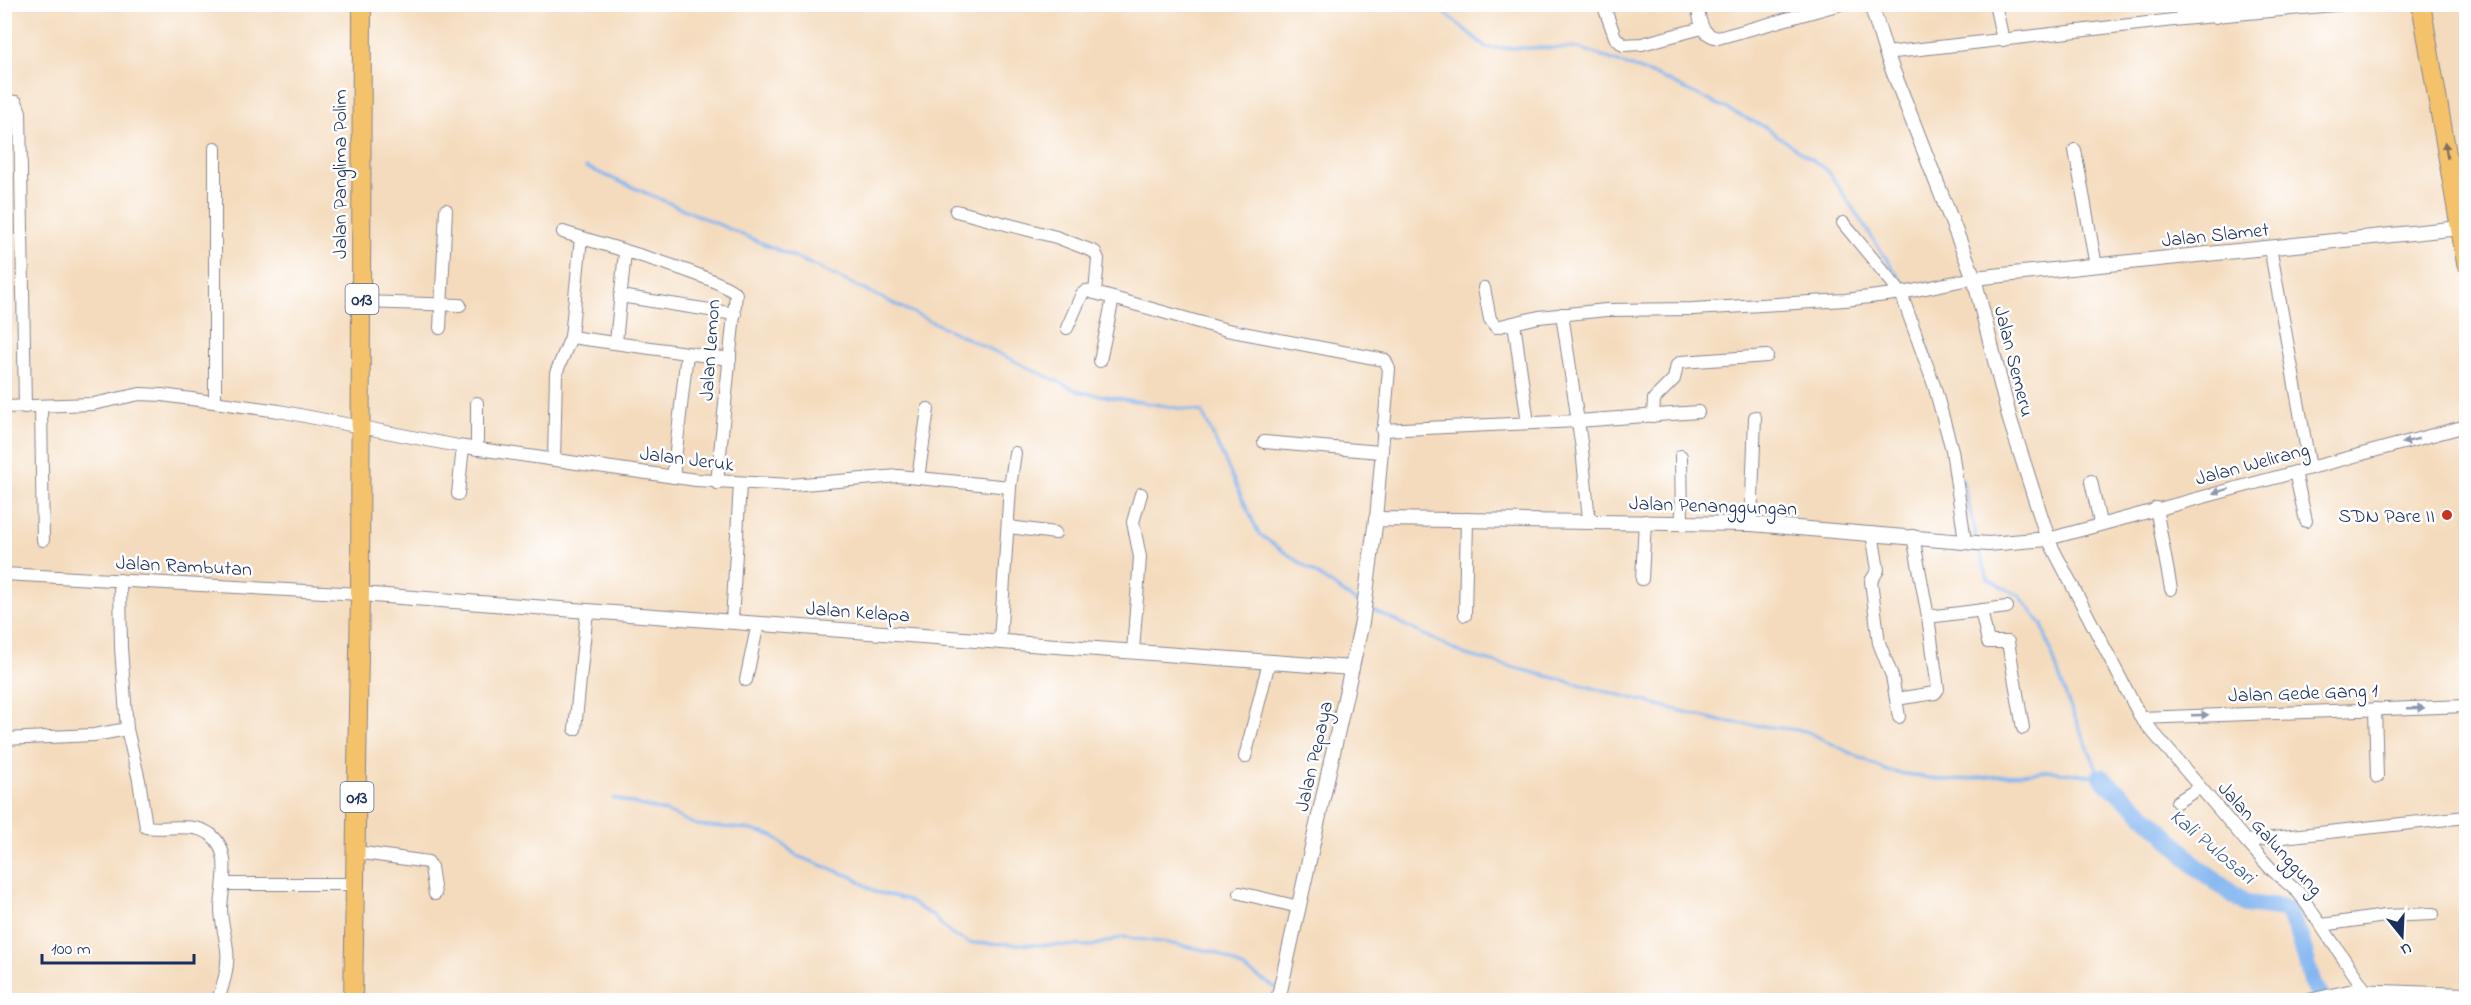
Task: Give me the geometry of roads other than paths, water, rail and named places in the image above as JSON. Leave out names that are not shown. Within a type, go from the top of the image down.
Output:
[{"type":"main road","name":"Jalan Panglima Polim","points":[[360,594],[363,302],[362,4]]},
{"type":"main road","points":[[2421,4],[2463,228],[2466,263]]},
{"type":"main road","name":"013","points":[[353,1000],[360,594]]},
{"type":"street","points":[[1604,4],[1615,37],[1623,45],[1642,44],[1702,28]]},
{"type":"street","points":[[1697,4],[1702,28],[1709,35],[1718,38],[1841,4]]},
{"type":"street","name":"Jalan Semeru","points":[[1871,4],[1886,53],[1974,278],[2010,420],[2048,539],[2141,718]]},
{"type":"street","points":[[1995,4],[2003,40]]},
{"type":"street","points":[[2181,4],[2182,19]]},
{"type":"street","points":[[1886,53],[2182,19],[2216,11],[2345,4]]},
{"type":"street","points":[[4,101],[16,102],[20,112],[25,407]]},
{"type":"street","points":[[215,148],[215,401]]},
{"type":"street","points":[[2075,150],[2096,266]]},
{"type":"street","points":[[440,328],[446,210]]},
{"type":"street","points":[[956,211],[1056,237],[1095,252],[1098,259],[1095,293]]},
{"type":"street","points":[[1844,223],[1906,292],[1952,450],[1968,541]]},
{"type":"street","name":"Jalan Slamet","points":[[1974,278],[2463,228]]},
{"type":"street","name":"Jalan Lemon","points":[[563,232],[674,267],[732,290],[736,298],[735,314],[717,483]]},
{"type":"street","points":[[554,460],[556,373],[571,337],[581,238]]},
{"type":"street","points":[[2270,247],[2310,468]]},
{"type":"street","points":[[616,342],[625,252]]},
{"type":"street","points":[[1484,288],[1492,324],[1496,327],[1562,314],[1824,302],[1906,292],[1974,278]]},
{"type":"street","points":[[1067,328],[1086,291],[1227,330],[1383,359],[1389,369],[1376,519]]},
{"type":"street","points":[[620,296],[735,314]]},
{"type":"street","points":[[1100,361],[1113,298]]},
{"type":"street","points":[[363,302],[460,305]]},
{"type":"street","points":[[1562,314],[1578,421],[1589,520]]},
{"type":"street","points":[[1514,323],[1528,423]]},
{"type":"street","points":[[571,337],[730,358]]},
{"type":"street","points":[[673,477],[687,353]]},
{"type":"street","points":[[1653,416],[1654,399],[1674,379],[1677,365],[1681,362],[1767,356]]},
{"type":"street","name":"Jalan Jeruk","points":[[4,407],[93,404],[140,394],[215,401],[464,447],[717,483],[791,485],[898,476],[1010,487]]},
{"type":"street","points":[[477,403],[477,449]]},
{"type":"street","points":[[41,407],[44,540]]},
{"type":"street","points":[[918,478],[928,409]]},
{"type":"street","points":[[1382,429],[1578,421],[1698,412]]},
{"type":"street","points":[[1751,524],[1755,417]]},
{"type":"street","name":"Jalan Welirang","points":[[2048,539],[2100,523],[2466,426]]},
{"type":"street","points":[[1264,442],[1380,452]]},
{"type":"street","points":[[458,494],[464,447]]},
{"type":"street","points":[[1000,640],[1010,487],[1016,453]]},
{"type":"street","points":[[1682,456],[1682,522]]},
{"type":"street","points":[[2295,471],[2306,521]]},
{"type":"street","points":[[2091,481],[2100,523]]},
{"type":"street","points":[[732,621],[740,484]]},
{"type":"street","points":[[1133,651],[1140,557],[1133,522],[1141,494]]},
{"type":"street","points":[[2156,508],[2171,589]]},
{"type":"street","name":"Jalan Penanggungan","points":[[1376,519],[1589,520],[1751,524],[1988,544],[2048,539]]},
{"type":"street","name":"Jalan Pepaya","points":[[1279,994],[1366,604],[1376,519]]},
{"type":"street","points":[[1465,615],[1467,519]]},
{"type":"street","points":[[1642,579],[1644,521]]},
{"type":"street","points":[[1009,527],[1055,533]]},
{"type":"street","points":[[1872,533],[1878,570],[1871,581],[1875,622],[1899,717]]},
{"type":"street","points":[[1896,699],[1935,693],[1938,689],[1928,617],[1912,536]]},
{"type":"street","name":"Jalan Rambutan","points":[[4,574],[360,594]]},
{"type":"street","points":[[128,581],[121,658],[127,729],[140,780],[146,827],[198,829],[208,833],[217,841],[222,853],[224,884],[221,910],[227,965],[218,1000]]},
{"type":"street","name":"Jalan Kelapa","points":[[360,594],[1352,668]]},
{"type":"street","points":[[1928,617],[2007,607]]},
{"type":"street","points":[[1981,610],[1988,642],[2008,642],[2023,728]]},
{"type":"street","points":[[575,729],[587,611]]},
{"type":"street","points":[[746,680],[758,623]]},
{"type":"street","points":[[1245,757],[1269,662]]},
{"type":"street","name":"Jalan Gede Gang 1","points":[[2141,718],[2466,706]]},
{"type":"street","points":[[2375,709],[2377,777]]},
{"type":"street","name":"Jalan Galunggung","points":[[2141,718],[2271,869],[2299,893],[2365,990]]},
{"type":"street","points":[[4,740],[94,735],[127,729]]},
{"type":"street","points":[[2177,802],[2199,788]]},
{"type":"street","points":[[2246,841],[2466,817]]},
{"type":"street","points":[[356,852],[425,861],[431,867],[435,894]]},
{"type":"street","points":[[224,884],[355,884]]},
{"type":"street","points":[[1240,893],[1299,907]]},
{"type":"street","points":[[2322,925],[2385,916],[2433,914]]},
{"type":"street","points":[[2309,1000],[2365,990],[2466,994]]},
{"type":"waterway","points":[[1434,4],[1487,48],[1579,48],[1660,77],[1765,127],[1827,170],[1906,288]]},
{"type":"waterway","points":[[586,167],[808,263],[1080,392],[1202,412],[1259,534],[1361,605]]},
{"type":"waterway","points":[[1908,295],[1931,359]]},
{"type":"waterway","points":[[1962,479],[1977,539]]},
{"type":"waterway","points":[[1979,549],[1988,579],[2020,596],[2042,625],[2067,699],[2100,776]]},
{"type":"waterway","points":[[1367,607],[1466,655],[1720,721],[1806,731],[1887,771],[1948,781],[2051,771],[2101,777]]},
{"type":"waterway","name":"Kali Pulosari","points":[[2101,777],[2158,827],[2198,868],[2246,904],[2286,909],[2300,937],[2313,985],[2324,1000]]},
{"type":"waterway","points":[[613,798],[667,812],[696,825],[747,829],[774,836],[797,856],[853,877],[875,892],[905,899],[933,916],[952,935],[970,943],[1092,946],[1123,937],[1168,943],[1216,952],[1276,988]]},
{"type":"place","name":"SDN Pare II","points":[[2447,515]]}]
